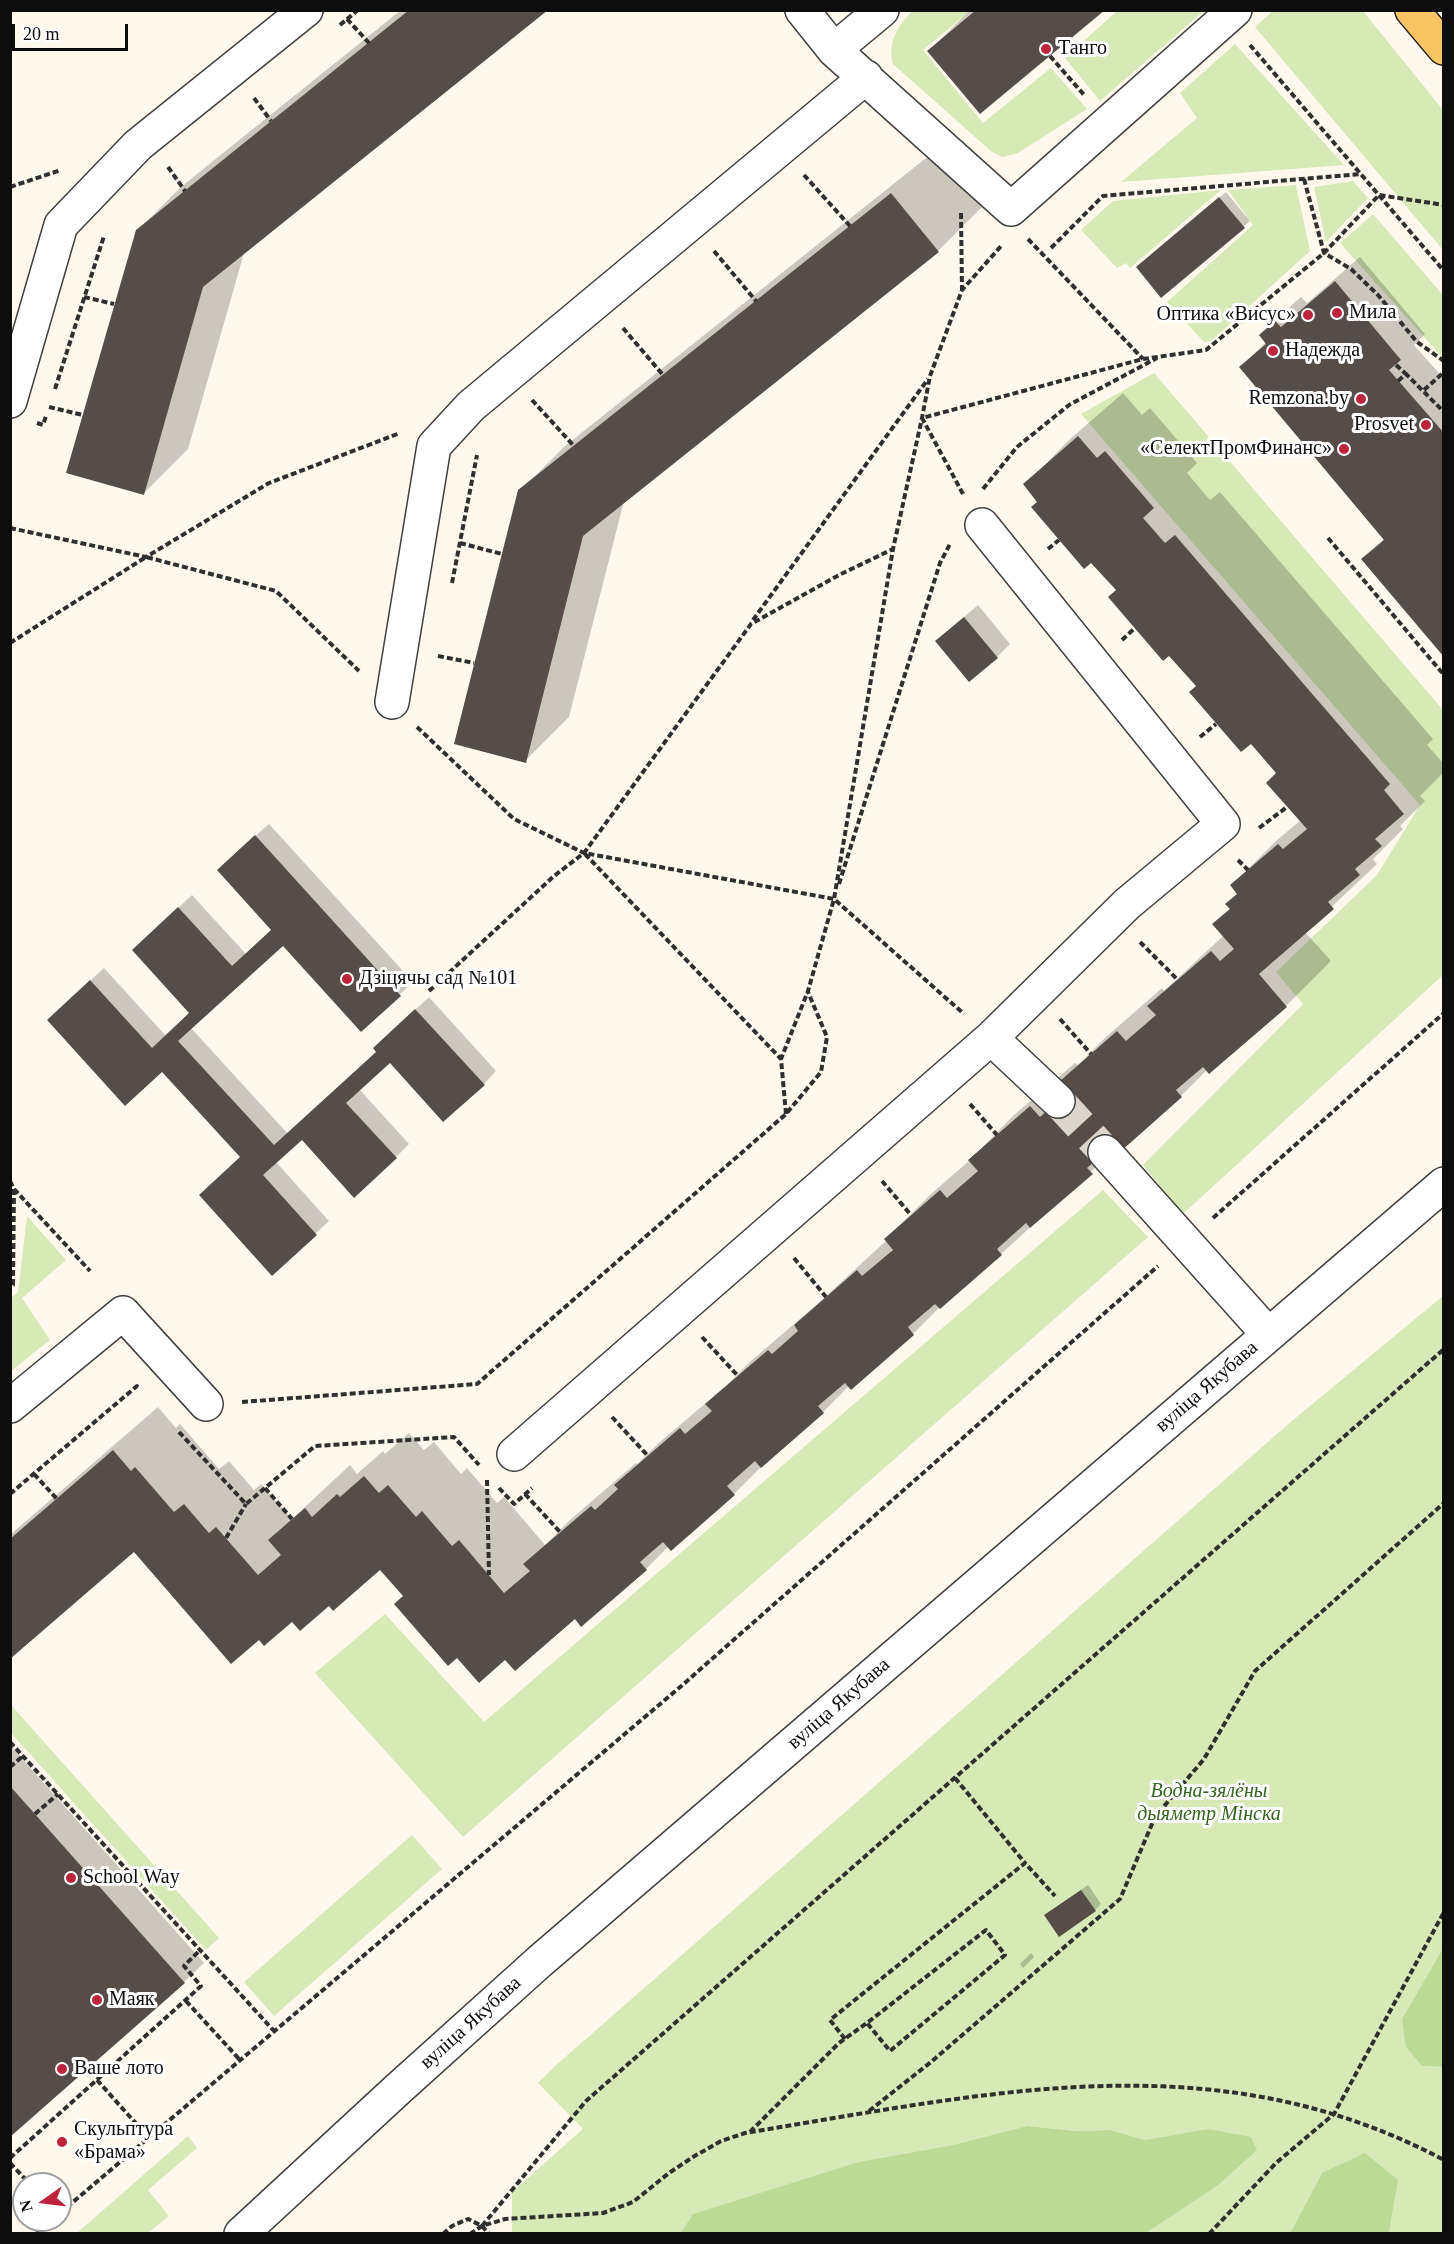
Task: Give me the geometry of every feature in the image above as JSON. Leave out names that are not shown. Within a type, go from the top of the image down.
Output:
[{"type":"main road","points":[[1412,10],[1443,48]]},
{"type":"street","points":[[21,411],[61,225],[138,146],[306,10]]},
{"type":"street","points":[[802,10],[834,50],[1011,209],[1231,14]]},
{"type":"street","points":[[834,50],[882,10]]},
{"type":"street","points":[[392,702],[434,446],[471,406],[866,77]]},
{"type":"street","points":[[514,1454],[991,1038],[1126,904],[1223,824],[969,522]]},
{"type":"street","points":[[991,1038],[1058,1101]]},
{"type":"street","points":[[1105,1152],[1269,1334]]},
{"type":"street","name":"вуліца Якубава","points":[[242,2234],[539,1962],[1443,1184]]},
{"type":"street","points":[[10,1406],[123,1313],[206,1404]]},
{"type":"path","points":[[339,26],[358,10]]},
{"type":"path","points":[[1231,14],[1443,272]]},
{"type":"path","points":[[347,19],[369,43]]},
{"type":"path","points":[[1050,56],[1069,78]]},
{"type":"path","points":[[244,104],[261,89]]},
{"type":"path","points":[[253,96],[271,122]]},
{"type":"path","points":[[160,173],[168,166],[185,191]]},
{"type":"path","points":[[810,166],[802,173],[850,226]]},
{"type":"path","points":[[1051,248],[1103,196],[1362,174]]},
{"type":"path","points":[[1304,179],[1323,253],[1352,269],[1378,295],[1417,342],[1443,361]]},
{"type":"path","points":[[1379,195],[1443,205]]},
{"type":"path","points":[[922,418],[1143,359],[1206,350],[1323,253],[1379,195]]},
{"type":"path","points":[[834,899],[893,549],[930,376],[962,290],[961,203]]},
{"type":"path","points":[[21,411],[43,425],[106,231]]},
{"type":"path","points":[[1025,236],[1143,359]]},
{"type":"path","points":[[962,290],[1010,237]]},
{"type":"path","points":[[712,249],[756,301]]},
{"type":"path","points":[[84,297],[114,304]]},
{"type":"path","points":[[620,325],[663,375]]},
{"type":"path","points":[[786,1114],[781,1059],[808,992],[834,899],[940,562],[969,522],[1017,447],[1069,405],[1163,355]]},
{"type":"path","points":[[1396,364],[1424,390],[1443,412]]},
{"type":"path","points":[[1424,390],[1443,372]]},
{"type":"path","points":[[1398,381],[1406,374]]},
{"type":"path","points":[[429,991],[554,876],[584,853],[930,376]]},
{"type":"path","points":[[523,406],[540,392]]},
{"type":"path","points":[[532,399],[574,446]]},
{"type":"path","points":[[49,407],[83,415]]},
{"type":"path","points":[[922,418],[969,522]]},
{"type":"path","points":[[10,643],[269,483],[407,431]]},
{"type":"path","points":[[451,588],[477,454]]},
{"type":"path","points":[[10,528],[146,557],[276,591],[514,819],[584,853],[834,899],[991,1038]]},
{"type":"path","points":[[1328,538],[1443,675]]},
{"type":"path","points":[[459,543],[502,554]]},
{"type":"path","points":[[751,624],[839,575],[893,549]]},
{"type":"path","points":[[435,667],[438,656],[474,663]]},
{"type":"path","points":[[423,732],[425,722]]},
{"type":"path","points":[[1199,738],[1216,724]]},
{"type":"path","points":[[1252,834],[1287,807]]},
{"type":"path","points":[[1251,819],[1259,828]]},
{"type":"path","points":[[584,853],[781,1059]]},
{"type":"path","points":[[1137,939],[1178,980]]},
{"type":"path","points":[[206,1404],[477,1384],[786,1114],[820,1072],[827,1037],[808,992]]},
{"type":"path","points":[[1055,1013],[1091,1054]]},
{"type":"path","points":[[72,2203],[679,1688],[1443,1013]]},
{"type":"path","points":[[963,1096],[997,1135]]},
{"type":"path","points":[[877,1175],[912,1215]]},
{"type":"path","points":[[10,1181],[14,1189],[90,1271]]},
{"type":"path","points":[[10,1287],[13,1284],[14,1189]]},
{"type":"path","points":[[790,1254],[826,1297]]},
{"type":"path","points":[[700,1335],[738,1376]]},
{"type":"path","points":[[470,2234],[482,2226],[586,2101],[1443,1349]]},
{"type":"path","points":[[10,1494],[136,1386],[144,1395]]},
{"type":"path","points":[[603,1424],[619,1409]]},
{"type":"path","points":[[611,1416],[648,1456]]},
{"type":"path","points":[[176,1428],[246,1503]]},
{"type":"path","points":[[226,1538],[246,1503],[315,1446],[454,1437],[480,1467]]},
{"type":"path","points":[[34,1474],[57,1499]]},
{"type":"path","points":[[489,1575],[487,1474],[514,1504],[534,1486]]},
{"type":"path","points":[[265,1488],[292,1520]]},
{"type":"path","points":[[525,1494],[560,1532]]},
{"type":"path","points":[[867,2112],[931,2062],[1120,1899],[1155,1816],[1204,1758],[1255,1671],[1443,1503]]},
{"type":"path","points":[[10,1742],[274,2031]]},
{"type":"path","points":[[10,1767],[23,1756]]},
{"type":"path","points":[[955,1778],[1055,1896]]},
{"type":"path","points":[[35,1814],[58,1794]]},
{"type":"path","points":[[845,2039],[830,2020],[1025,1863]]},
{"type":"path","points":[[1209,2234],[1276,2163],[1334,2114],[1443,1912]]},
{"type":"path","points":[[749,2132],[845,2039],[986,1930],[1005,1955],[890,2051],[867,2023]]},
{"type":"path","points":[[10,2158],[201,1986],[184,1966],[201,1950]]},
{"type":"path","points":[[186,2001],[240,2060]]},
{"type":"path","points":[[97,2080],[149,2138]]},
{"type":"path","points":[[482,2226],[505,2219],[603,2212],[633,2202],[669,2173],[721,2141],[749,2132],[987,2094],[1115,2085],[1173,2086],[1253,2094],[1334,2114],[1412,2143],[1443,2160]]},
{"type":"path","points":[[443,2234],[452,2226],[468,2219],[482,2226],[489,2234]]},
{"type":"green space","points":[[1274,10],[1363,11],[1443,110],[1443,250],[1255,27]]},
{"type":"green space","points":[[913,11],[970,11],[923,50],[983,123],[1051,68],[1087,109],[1018,153],[1002,157],[992,152],[893,64],[891,49],[895,34]]},
{"type":"green space","points":[[1117,11],[1204,11],[1100,101],[1065,58]]},
{"type":"green space","points":[[1235,44],[1344,165],[1121,182],[1197,118],[1180,93]]},
{"type":"green space","points":[[1353,181],[1368,198],[1326,242],[1314,187]]},
{"type":"green space","points":[[1296,185],[1310,251],[1211,341],[1204,342],[1167,302],[1253,225],[1228,190]]},
{"type":"green space","points":[[1221,190],[1130,268],[1126,263],[1117,268],[1081,230],[1113,201]]},
{"type":"green space","points":[[1373,214],[1443,295],[1443,358],[1340,243]]},
{"type":"green space","points":[[1154,373],[1443,710],[1443,975],[1183,1214],[1143,1165],[1303,1004],[1276,972],[1377,875],[1420,805],[1081,414]]},
{"type":"green space","points":[[1103,1190],[1148,1237],[463,1837],[315,1673],[385,1614],[484,1722]]},
{"type":"green space","points":[[27,1216],[66,1260],[22,1298],[50,1340],[11,1371],[11,1298],[18,1292]]},
{"type":"green space","name":"Водна-зялёны дыяметр Мінска","points":[[1443,1296],[1443,1948],[1402,2019],[1422,2066],[1443,2067],[1443,2233],[1389,2233],[1395,2198],[1322,2173],[1290,2233],[1146,2233],[1217,2185],[1207,2129],[1145,2140],[1110,2130],[1076,2131],[1027,2126],[953,2145],[858,2162],[694,2214],[681,2233],[512,2233],[512,2192],[583,2129],[538,2083],[1293,1420]]},
{"type":"green space","points":[[11,1705],[219,1938],[206,1950],[11,1733]]},
{"type":"green space","points":[[412,1835],[442,1869],[274,2016],[244,1982]]},
{"type":"green space","points":[[1443,1948],[1443,2067],[1422,2066],[1406,2047],[1402,2019]]},
{"type":"green space","points":[[1027,2126],[1076,2131],[1110,2130],[1145,2140],[1207,2129],[1251,2137],[1257,2150],[1218,2185],[1146,2233],[681,2233],[693,2214],[858,2162],[953,2145]]},
{"type":"green space","points":[[188,2136],[197,2148],[148,2190],[169,2216],[148,2233],[77,2233]]},
{"type":"green space","points":[[1365,2153],[1398,2180],[1389,2233],[1290,2233],[1322,2173]]},
{"type":"building","points":[[409,10],[548,10],[203,287],[144,495],[66,473],[136,230]]},
{"type":"building","points":[[976,10],[1105,10],[980,114],[927,51]]},
{"type":"building","points":[[891,193],[939,252],[583,536],[526,763],[454,744],[518,490]]},
{"type":"building","points":[[1219,197],[1245,228],[1161,298],[1136,267]]},
{"type":"building","points":[[1335,281],[1401,360],[1389,370],[1444,433],[1444,657],[1361,559],[1384,540],[1239,367],[1266,344],[1259,335],[1275,321],[1281,327]]},
{"type":"building","points":[[1078,436],[1097,458],[1105,451],[1154,508],[1143,518],[1165,543],[1175,535],[1390,784],[1384,790],[1404,814],[1375,839],[1382,846],[1355,869],[1360,875],[1328,902],[1334,909],[1259,974],[1287,1007],[1209,1074],[1203,1067],[1176,1090],[1182,1097],[1120,1152],[1114,1144],[1087,1168],[1093,1174],[1030,1228],[1026,1223],[997,1249],[1002,1255],[940,1309],[935,1304],[908,1327],[914,1335],[851,1390],[845,1383],[818,1406],[824,1413],[761,1468],[755,1461],[727,1486],[735,1495],[671,1551],[663,1542],[640,1562],[647,1570],[581,1627],[575,1619],[515,1671],[505,1660],[479,1683],[457,1658],[448,1666],[394,1604],[403,1596],[380,1570],[333,1611],[329,1606],[300,1631],[292,1622],[264,1646],[259,1640],[231,1664],[134,1552],[10,1659],[10,1539],[113,1450],[131,1471],[135,1467],[174,1512],[184,1504],[209,1533],[216,1527],[258,1575],[281,1555],[268,1540],[305,1508],[312,1517],[337,1494],[340,1497],[364,1476],[379,1493],[388,1485],[416,1517],[422,1511],[452,1546],[459,1540],[504,1593],[530,1571],[523,1564],[591,1506],[595,1510],[618,1489],[614,1485],[680,1428],[685,1434],[712,1411],[705,1404],[768,1350],[772,1354],[798,1331],[794,1325],[857,1270],[862,1276],[893,1250],[884,1239],[940,1190],[947,1198],[978,1171],[968,1160],[1030,1106],[1040,1117],[1069,1091],[1060,1081],[1117,1031],[1126,1041],[1156,1015],[1147,1006],[1211,951],[1220,961],[1234,949],[1212,924],[1230,909],[1225,904],[1237,894],[1230,885],[1278,844],[1283,849],[1307,829],[1266,783],[1276,773],[1251,744],[1241,752],[1189,692],[1196,686],[1169,656],[1163,661],[1108,597],[1116,590],[1091,563],[1084,569],[1031,507],[1037,502],[1023,484]]},
{"type":"building","points":[[964,617],[998,658],[969,682],[935,641]]},
{"type":"building","points":[[255,835],[401,996],[361,1032],[283,946],[178,1041],[274,1145],[376,1052],[373,1048],[415,1009],[485,1085],[443,1122],[390,1063],[346,1103],[397,1158],[354,1198],[302,1140],[263,1175],[317,1235],[272,1276],[199,1195],[240,1157],[162,1072],[125,1106],[47,1020],[90,980],[152,1048],[189,1013],[132,950],[178,907],[232,966],[271,930],[217,870]]},
{"type":"building","points":[[10,1786],[185,1983],[10,2137]]},
{"type":"building","points":[[1081,1890],[1096,1911],[1059,1937],[1044,1915]]},
{"type":"tunnel","points":[[1058,1101],[1105,1152]]},
{"type":"place","name":"Танго","points":[[1046,49]]},
{"type":"place","name":"Мила","points":[[1337,313]]},
{"type":"place","name":"Оптика «Висус»","points":[[1308,315]]},
{"type":"place","name":"Надежда","points":[[1273,351]]},
{"type":"place","name":"Remzona.by","points":[[1361,399]]},
{"type":"place","name":"Prosvet","points":[[1426,425]]},
{"type":"place","name":"«СелектПромФинанс»","points":[[1344,449]]},
{"type":"place","name":"Дзіцячы сад №101","points":[[347,979]]},
{"type":"place","name":"School Way","points":[[71,1878]]},
{"type":"place","name":"Маяк","points":[[97,2000]]},
{"type":"place","name":"Ваше лото","points":[[62,2069]]},
{"type":"place","name":"Скульптура «Брама»","points":[[62,2142]]}]
